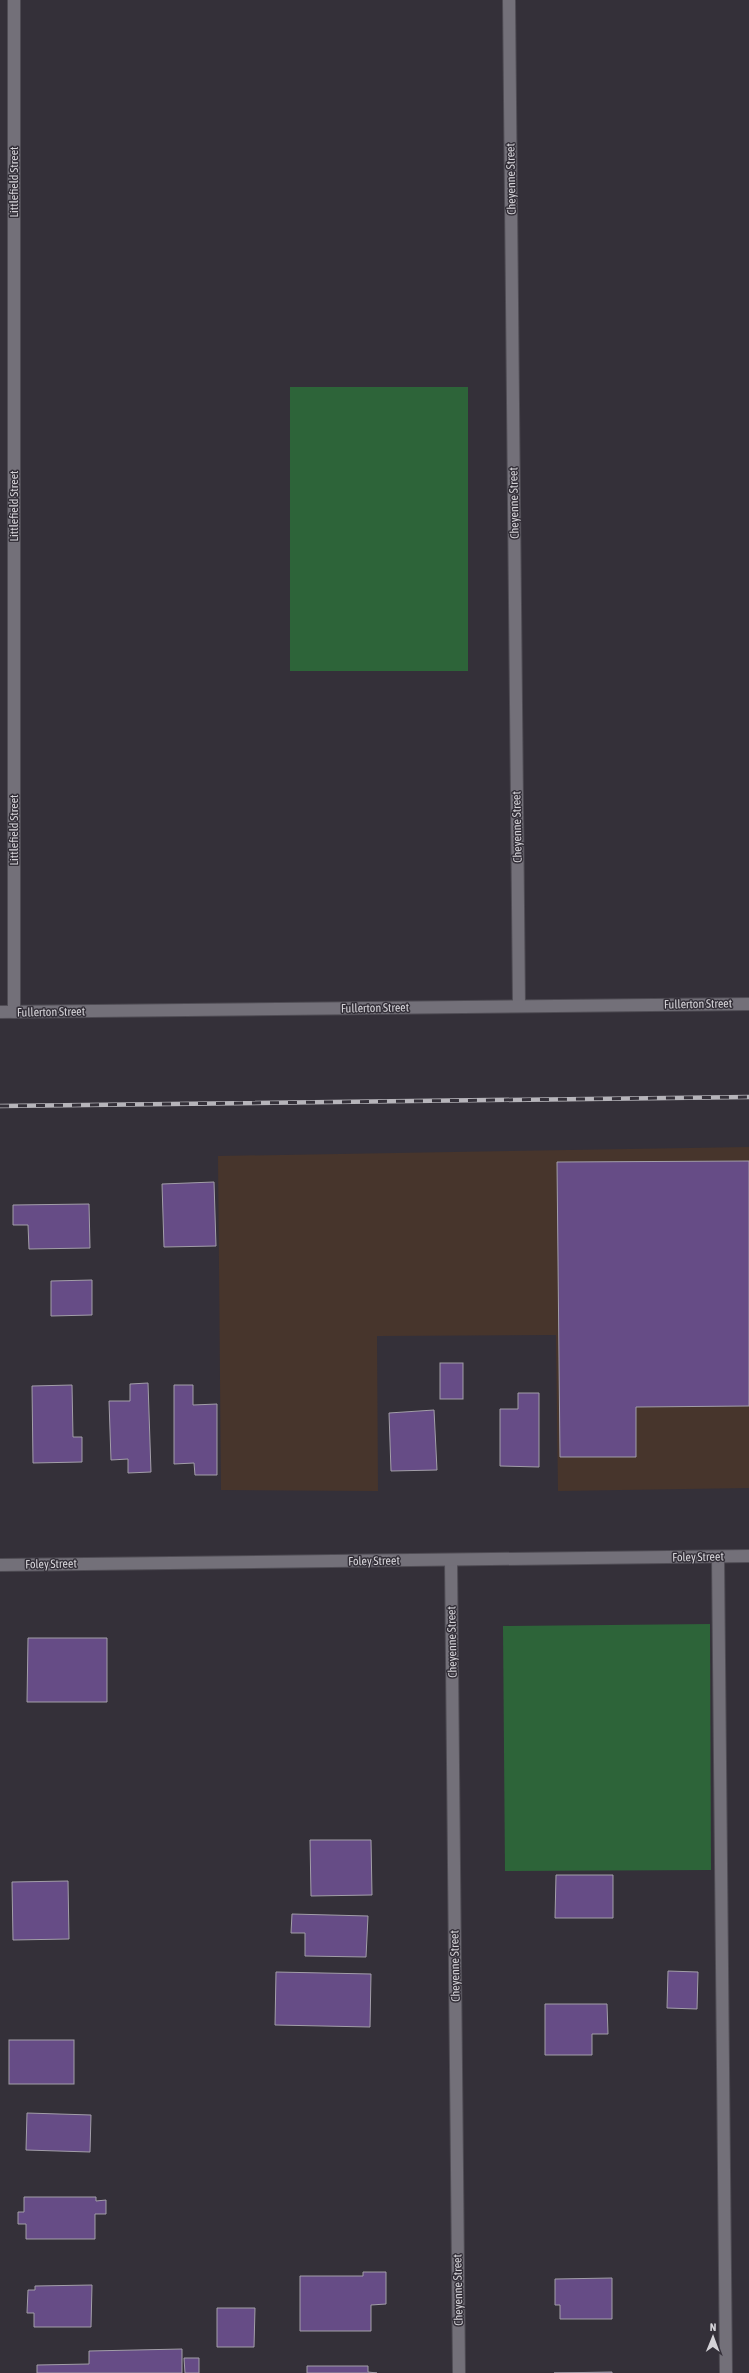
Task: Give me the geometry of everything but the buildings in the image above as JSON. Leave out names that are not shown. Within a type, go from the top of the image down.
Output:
[{"type":"street","name":"Littlefield Street","points":[[14,0],[14,1012]]},
{"type":"street","name":"Cheyenne Street","points":[[509,0],[518,1006]]},
{"type":"street","name":"Fullerton Street","points":[[0,1012],[749,1004]]},
{"type":"street","name":"Foley Street","points":[[0,1565],[749,1556]]},
{"type":"street","points":[[718,1557],[726,2373]]},
{"type":"street","name":"Cheyenne Street","points":[[451,1560],[459,2373]]},
{"type":"shaded area","points":[[749,1147],[749,1488],[558,1491],[556,1335],[377,1336],[378,1491],[221,1490],[218,1156]]},
{"type":"green space","points":[[290,387],[468,387],[468,671],[290,671]]},
{"type":"green space","points":[[710,1624],[711,1870],[505,1871],[503,1626]]},
{"type":"railway","points":[[0,1106],[749,1097]]}]
